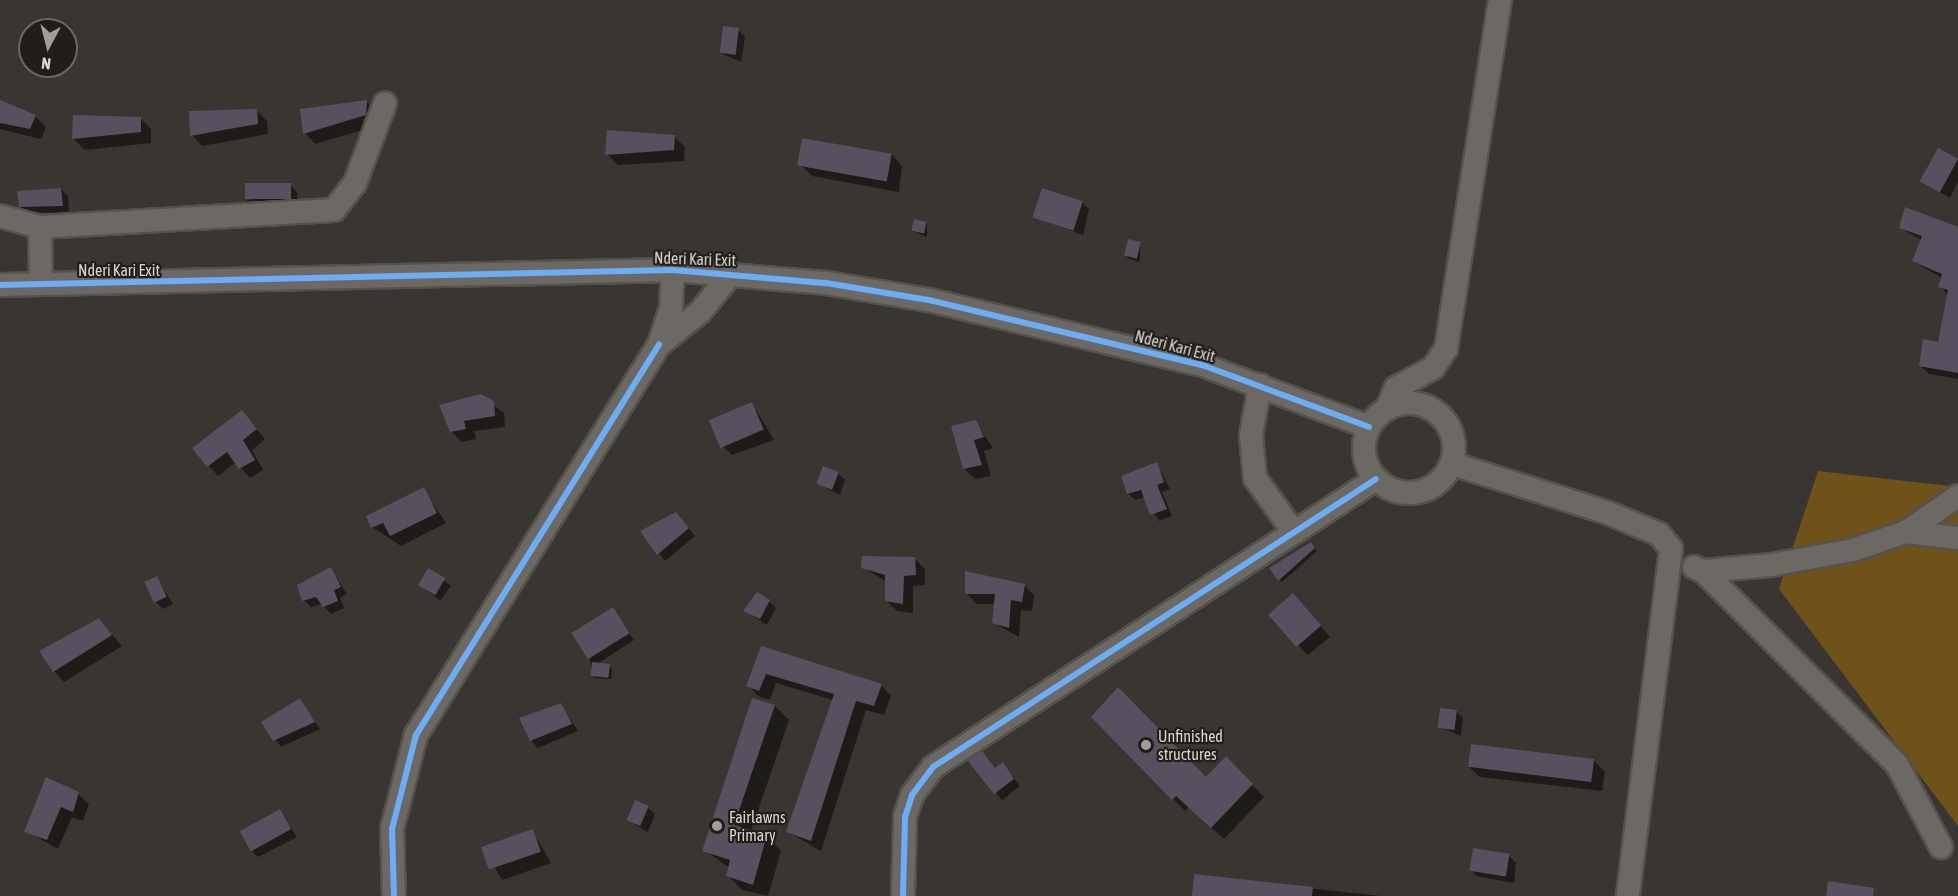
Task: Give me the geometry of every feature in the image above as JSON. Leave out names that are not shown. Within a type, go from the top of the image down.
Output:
[{"type":"street","points":[[1387,409],[1408,403],[1437,413],[1453,440],[1453,464],[1436,485],[1420,492],[1390,489],[1376,478],[1364,453],[1369,427],[1387,409],[1396,388],[1433,368],[1446,348],[1500,0]]},
{"type":"street","points":[[0,216],[40,227],[324,214],[342,203],[355,183],[385,103]]},
{"type":"street","points":[[40,227],[41,284]]},
{"type":"street","points":[[394,896],[392,829],[416,735],[659,345],[671,308],[673,270]]},
{"type":"street","name":"Nderi Kari Exit","points":[[0,285],[673,270],[731,274],[929,300],[1205,366],[1369,427]]},
{"type":"street","points":[[659,345],[700,312],[731,274]]},
{"type":"street","points":[[1260,385],[1251,435],[1252,468],[1268,501],[1294,532]]},
{"type":"street","points":[[1453,464],[1659,534],[1673,558],[1703,571],[1898,764],[1941,847]]},
{"type":"street","points":[[903,896],[905,817],[912,795],[933,767],[1376,478]]},
{"type":"street","points":[[1703,571],[1810,559],[1906,532],[1958,496]]},
{"type":"street","points":[[1906,532],[1958,538]]},
{"type":"street","points":[[1628,896],[1673,558]]},
{"type":"shaded area","points":[[1818,471],[1958,487],[1958,826],[1779,589]]},
{"type":"building","points":[[723,26],[739,28],[736,55],[720,53]]},
{"type":"building","points":[[0,100],[36,115],[30,129],[0,123]]},
{"type":"building","points":[[367,100],[366,115],[303,134],[300,109]]},
{"type":"building","points":[[257,109],[258,124],[190,136],[189,111]]},
{"type":"building","points":[[73,115],[141,117],[141,132],[72,139]]},
{"type":"building","points":[[607,130],[675,135],[674,150],[605,155]]},
{"type":"building","points":[[802,138],[892,154],[887,181],[797,166]]},
{"type":"building","points":[[1938,148],[1958,159],[1940,192],[1920,181]]},
{"type":"building","points":[[245,183],[291,183],[291,199],[245,199]]},
{"type":"building","points":[[61,188],[63,206],[19,207],[17,191]]},
{"type":"building","points":[[1042,188],[1083,201],[1073,231],[1032,217]]},
{"type":"building","points":[[1905,207],[1958,227],[1958,373],[1919,366],[1923,339],[1938,342],[1948,290],[1938,287],[1942,274],[1912,261],[1922,236],[1899,228]]},
{"type":"building","points":[[914,219],[927,222],[924,234],[911,231]]},
{"type":"building","points":[[1128,239],[1141,242],[1137,258],[1124,256]]},
{"type":"building","points":[[481,394],[494,401],[495,416],[464,421],[466,429],[450,432],[439,405]]},
{"type":"building","points":[[752,402],[764,430],[720,448],[709,420]]},
{"type":"building","points":[[242,410],[257,429],[243,440],[255,460],[239,469],[227,452],[207,467],[192,448]]},
{"type":"building","points":[[976,420],[984,437],[974,440],[982,465],[963,469],[951,426]]},
{"type":"building","points":[[1157,462],[1164,482],[1157,485],[1167,509],[1150,515],[1141,490],[1127,494],[1121,476]]},
{"type":"building","points":[[823,466],[839,472],[832,490],[816,484]]},
{"type":"building","points":[[424,487],[437,513],[390,536],[383,523],[371,528],[366,516]]},
{"type":"building","points":[[676,512],[689,528],[657,555],[640,531]]},
{"type":"building","points":[[1311,542],[1315,548],[1278,581],[1269,568]]},
{"type":"building","points":[[862,556],[915,557],[916,575],[904,576],[903,604],[885,601],[885,575],[861,568]]},
{"type":"building","points":[[331,567],[341,587],[334,590],[338,601],[323,607],[316,597],[302,601],[297,585]]},
{"type":"building","points":[[428,568],[445,578],[435,595],[418,585]]},
{"type":"building","points":[[965,571],[1025,584],[1022,602],[1011,600],[1009,628],[992,623],[995,594],[965,594]]},
{"type":"building","points":[[157,576],[167,597],[154,603],[144,582]]},
{"type":"building","points":[[757,592],[770,600],[760,619],[743,611]]},
{"type":"building","points":[[1293,593],[1321,625],[1296,647],[1268,615]]},
{"type":"building","points":[[613,607],[629,633],[588,659],[571,633]]},
{"type":"building","points":[[99,618],[112,635],[53,672],[39,651]]},
{"type":"building","points":[[761,646],[882,684],[874,706],[856,701],[811,841],[786,832],[834,694],[766,674],[759,691],[746,686]]},
{"type":"building","points":[[592,662],[610,664],[608,678],[591,676]]},
{"type":"building","name":"Unfinished structures","points":[[1118,687],[1206,777],[1226,756],[1253,784],[1211,828],[1176,796],[1172,800],[1091,717]]},
{"type":"building","points":[[300,698],[315,722],[273,741],[261,722]]},
{"type":"building","points":[[752,698],[775,705],[734,825],[767,835],[753,885],[726,876],[730,860],[702,851]]},
{"type":"building","points":[[561,703],[572,724],[530,741],[519,718]]},
{"type":"building","points":[[1440,708],[1457,710],[1454,730],[1438,728]]},
{"type":"building","points":[[1471,744],[1594,759],[1591,782],[1468,767]]},
{"type":"building","points":[[982,751],[995,768],[1003,762],[1014,779],[994,794],[968,761]]},
{"type":"building","points":[[46,777],[79,792],[73,812],[61,807],[47,840],[24,832]]},
{"type":"building","points":[[635,800],[649,806],[640,826],[626,820]]},
{"type":"building","points":[[280,809],[291,829],[251,851],[240,831]]},
{"type":"building","points":[[533,829],[541,852],[489,870],[481,847]]},
{"type":"building","points":[[1473,848],[1510,854],[1506,877],[1469,871]]},
{"type":"building","points":[[1194,874],[1313,887],[1312,896],[1192,896]]},
{"type":"building","points":[[1828,881],[1874,888],[1873,896],[1826,896]]},
{"type":"cycle path","points":[[0,285],[673,270],[826,283],[929,300],[1205,366],[1369,427]]},
{"type":"cycle path","points":[[394,896],[392,829],[416,735],[659,345]]},
{"type":"cycle path","points":[[903,896],[905,817],[912,795],[933,767],[1376,479]]},
{"type":"place","name":"Unfinished structures","points":[[1146,745]]},
{"type":"place","name":"Fairlawns Primary","points":[[717,826]]}]
